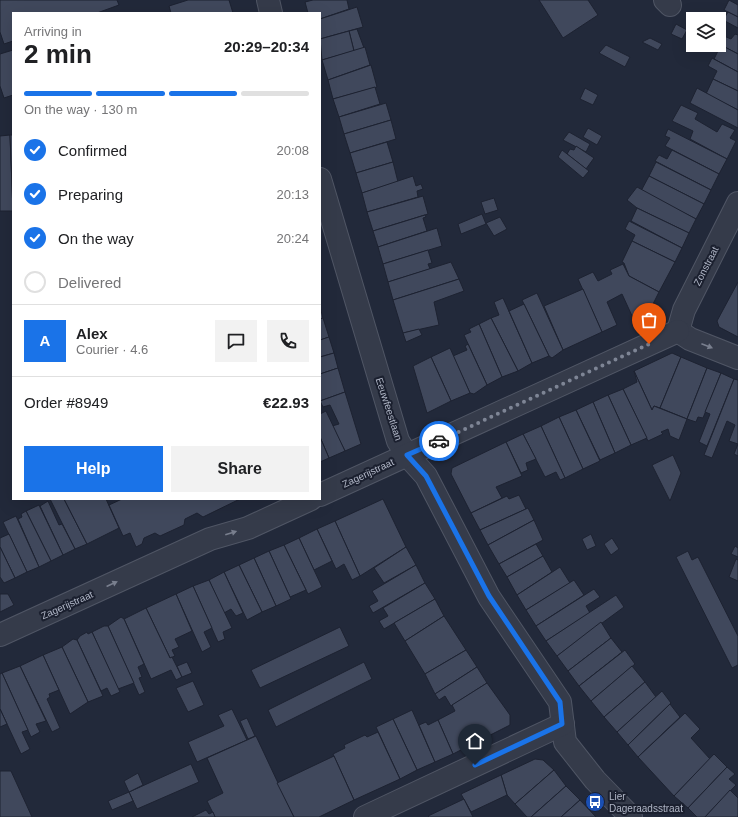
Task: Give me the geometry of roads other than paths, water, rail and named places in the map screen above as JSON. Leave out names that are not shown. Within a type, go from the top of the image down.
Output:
[{"type":"street","points":[[268,0],[272,12]]},
{"type":"street","name":"Eeuwfeestlaan","points":[[321,182],[396,435],[407,455],[426,476],[489,596],[560,702],[565,742],[595,780],[631,817]]},
{"type":"street","name":"Zonstraat","points":[[678,331],[684,310],[738,203]]},
{"type":"street","points":[[678,331],[690,339],[738,358]]},
{"type":"street","name":"Zagerijstraat","points":[[321,495],[678,331]]},
{"type":"street","name":"Zagerijstraat","points":[[0,635],[210,539],[248,528],[309,500]]},
{"type":"street","points":[[365,817],[562,724]]},
{"type":"place","name":"Lier Dageraadsstraat","points":[[595,802]]}]
